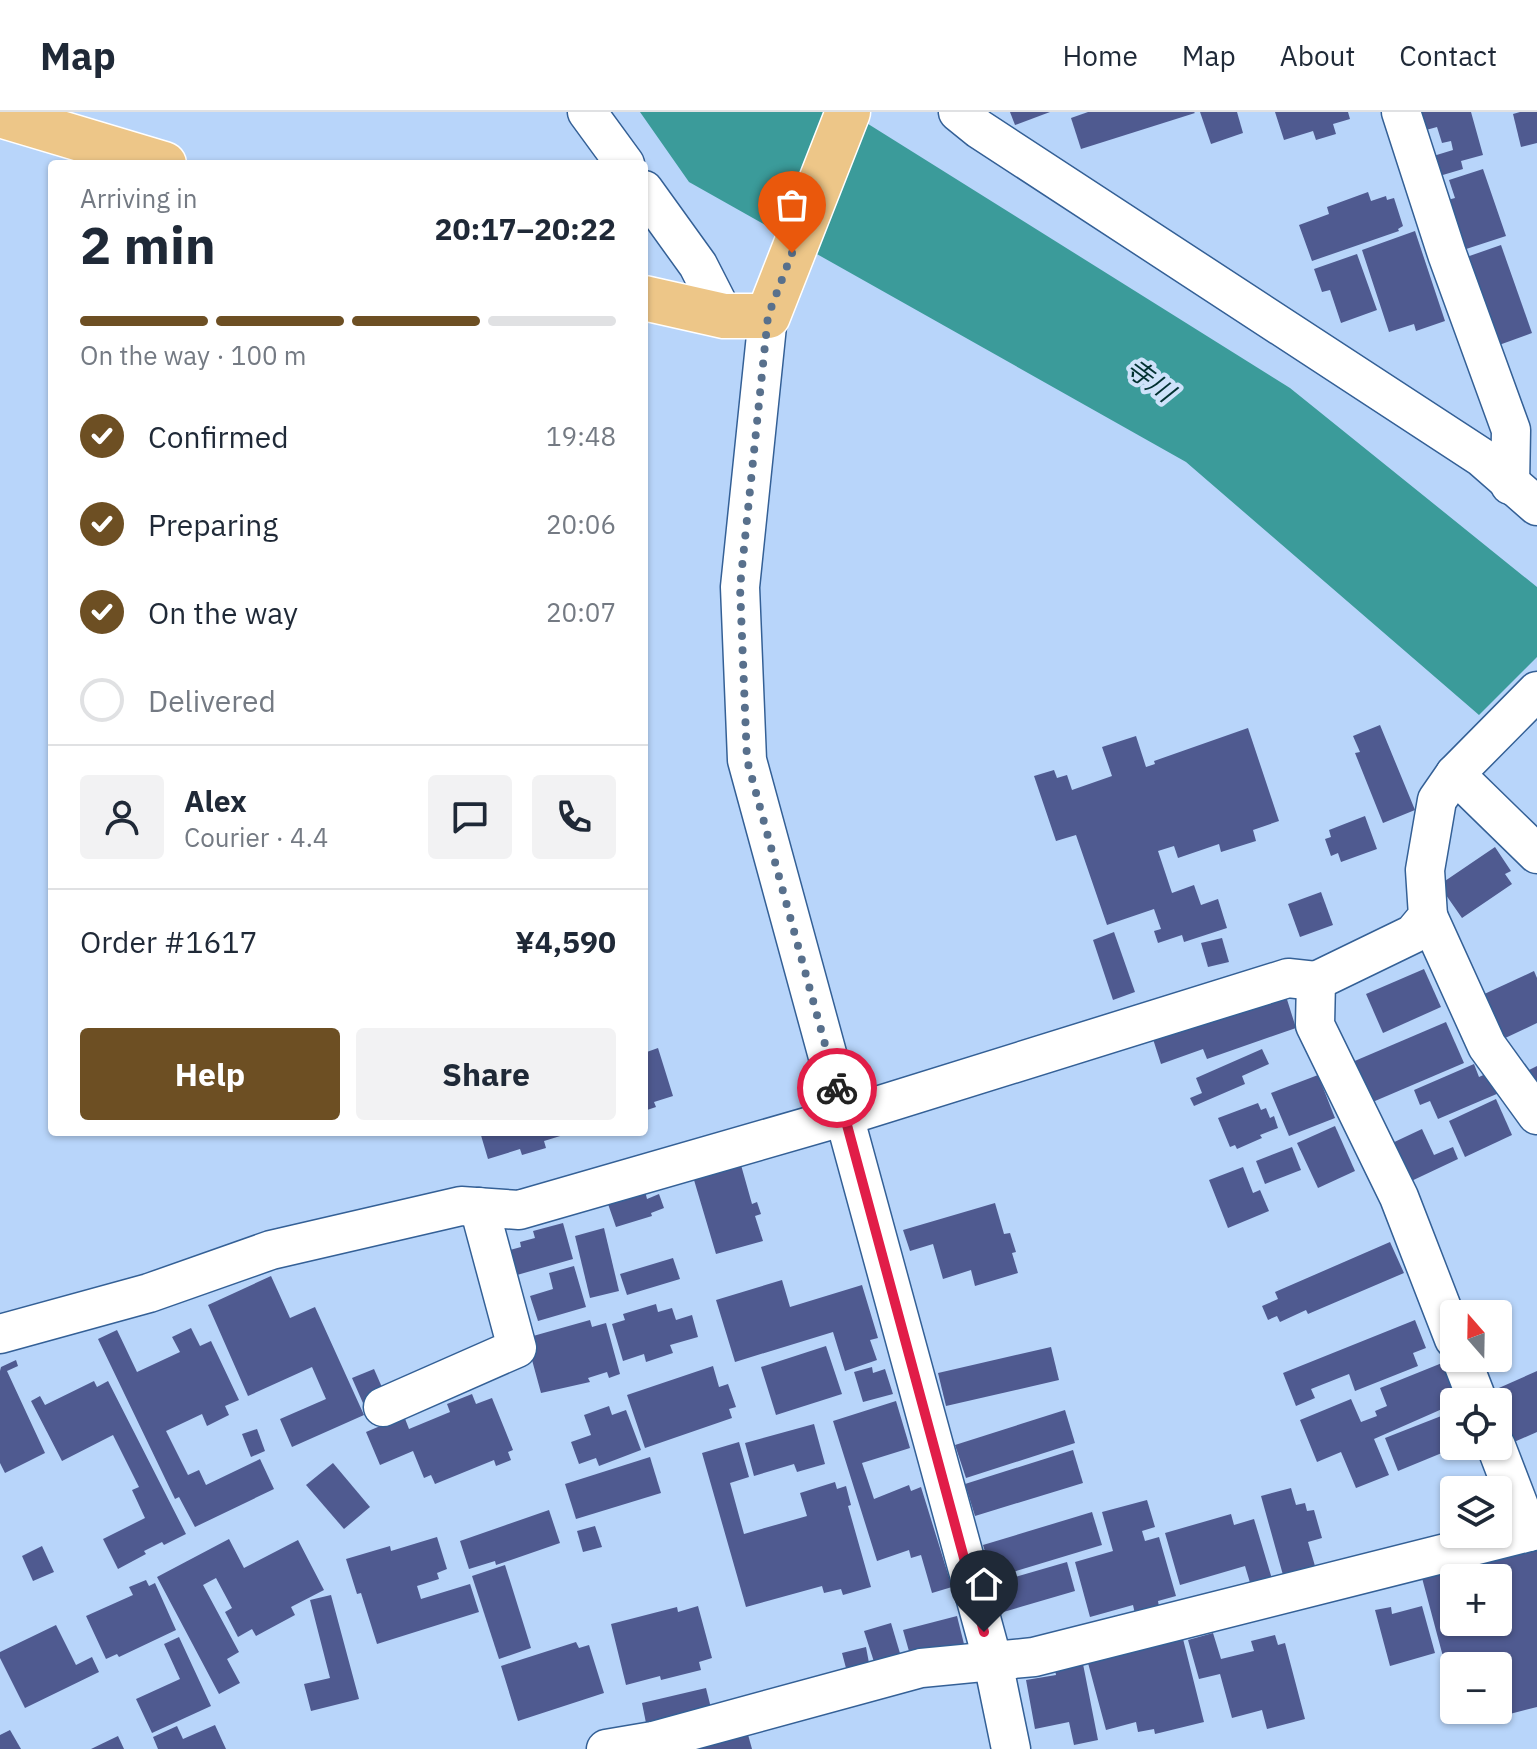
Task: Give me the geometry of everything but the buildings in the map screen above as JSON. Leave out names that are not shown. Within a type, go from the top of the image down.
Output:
[{"type":"main road","points":[[648,299],[724,316],[775,298],[848,112]]},
{"type":"main road","points":[[0,115],[151,160]]},
{"type":"street","points":[[587,112],[622,160]]},
{"type":"street","points":[[958,112],[992,138],[1481,457],[1524,496]]},
{"type":"street","points":[[1401,112],[1447,254],[1511,430],[1524,496]]},
{"type":"street","points":[[648,196],[698,265],[724,316]]},
{"type":"street","points":[[775,298],[740,587],[747,760],[993,1662],[1011,1749]]},
{"type":"street","points":[[1537,691],[1466,762],[1437,800],[1425,870],[1428,916],[1487,1046],[1537,1115]]},
{"type":"street","points":[[1466,762],[1537,854]]},
{"type":"street","points":[[0,1334],[149,1293],[271,1250],[461,1206],[519,1210],[845,1116],[1288,978],[1316,981],[1413,934],[1428,916]]},
{"type":"street","points":[[1316,981],[1315,1025],[1399,1197],[1440,1303]]},
{"type":"street","points":[[383,1407],[517,1348],[479,1207]]},
{"type":"street","points":[[606,1749],[653,1741],[921,1668],[1034,1657],[1448,1555],[1533,1531],[1502,1460]]},
{"type":"water","name":"寺川","points":[[640,112],[849,112],[1290,388],[1537,587],[1537,657],[1479,715],[1186,462],[689,182]]},
{"type":"way so far","points":[[792,253],[768,316],[740,587],[747,760],[837,1088]]},
{"type":"route","points":[[837,1088],[984,1632]]}]
